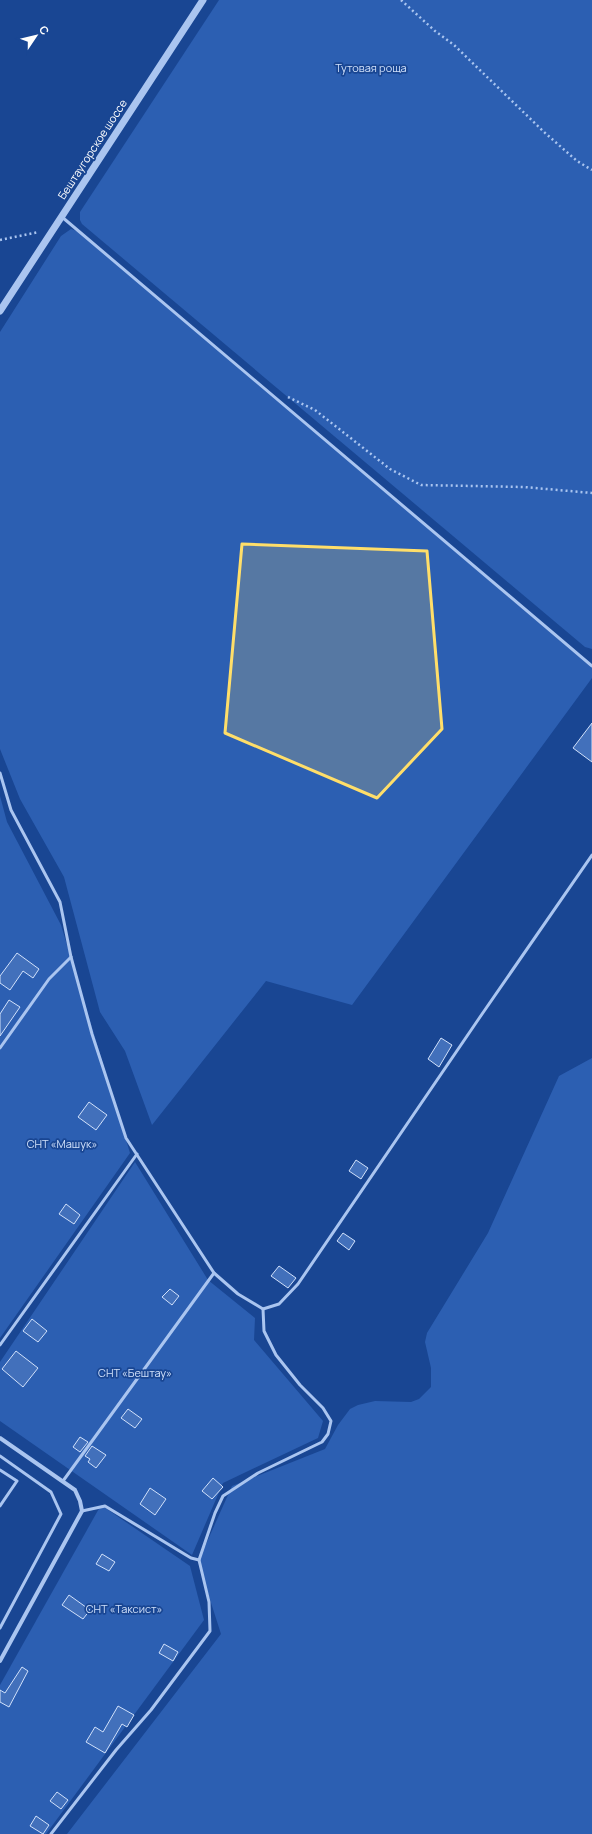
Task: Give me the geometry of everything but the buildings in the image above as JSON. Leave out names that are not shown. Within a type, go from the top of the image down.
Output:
[{"type":"street","name":"Бештаугорское шоссе","points":[[0,311],[203,0]]},
{"type":"street","points":[[0,1438],[75,1490],[80,1501],[82,1511],[0,1661]]},
{"type":"lane","points":[[62,216],[269,394],[592,666]]},
{"type":"lane","points":[[0,773],[11,810],[60,902],[71,957],[92,1034],[126,1138],[214,1273],[238,1294],[264,1309],[279,1304],[298,1284],[592,856]]},
{"type":"lane","points":[[0,1048],[49,979],[71,957]]},
{"type":"lane","points":[[0,1345],[137,1154]]},
{"type":"lane","points":[[63,1481],[214,1273]]},
{"type":"lane","points":[[51,1834],[116,1750],[151,1710],[210,1631],[209,1602],[199,1560],[215,1513],[224,1496],[258,1473],[322,1442],[328,1434],[331,1421],[276,1355],[264,1331],[264,1309]]},
{"type":"lane","points":[[0,1456],[52,1492],[61,1514],[0,1628]]},
{"type":"lane","points":[[0,1470],[16,1481],[0,1506]]},
{"type":"lane","points":[[82,1511],[105,1506],[191,1558],[199,1560]]},
{"type":"path","points":[[401,0],[435,31],[454,45],[544,132],[577,161],[592,170]]},
{"type":"path","points":[[0,240],[53,229]]},
{"type":"path","points":[[269,394],[291,398],[315,410],[390,469],[421,484],[524,487],[592,493]]},
{"type":"highlighted area","points":[[242,544],[427,551],[442,729],[377,798],[225,733]]},
{"type":"green space","name":"Тутовая роща","points":[[219,0],[592,0],[592,649],[585,647],[82,224],[80,220],[80,212]]},
{"type":"green space","points":[[71,229],[80,232],[592,668],[592,678],[352,1005],[266,981],[152,1125],[125,1051],[100,1012],[64,877],[20,799],[0,749],[0,332],[61,236]]},
{"type":"green space","name":"СНТ «Машук»","points":[[0,796],[7,822],[61,925],[130,1153],[0,1338]]},
{"type":"green space","points":[[592,1058],[592,1834],[67,1834],[221,1634],[198,1562],[232,1486],[325,1449],[338,1425],[350,1409],[358,1405],[375,1401],[411,1402],[419,1399],[431,1387],[431,1368],[425,1342],[427,1333],[488,1233],[559,1076]]},
{"type":"green space","name":"СНТ «Бештау»","points":[[135,1162],[208,1280],[255,1318],[254,1340],[323,1421],[318,1438],[223,1483],[192,1555],[0,1421],[0,1362]]},
{"type":"green space","name":"СНТ «Таксист»","points":[[101,1505],[190,1566],[204,1620],[46,1834],[0,1834],[0,1685]]}]
